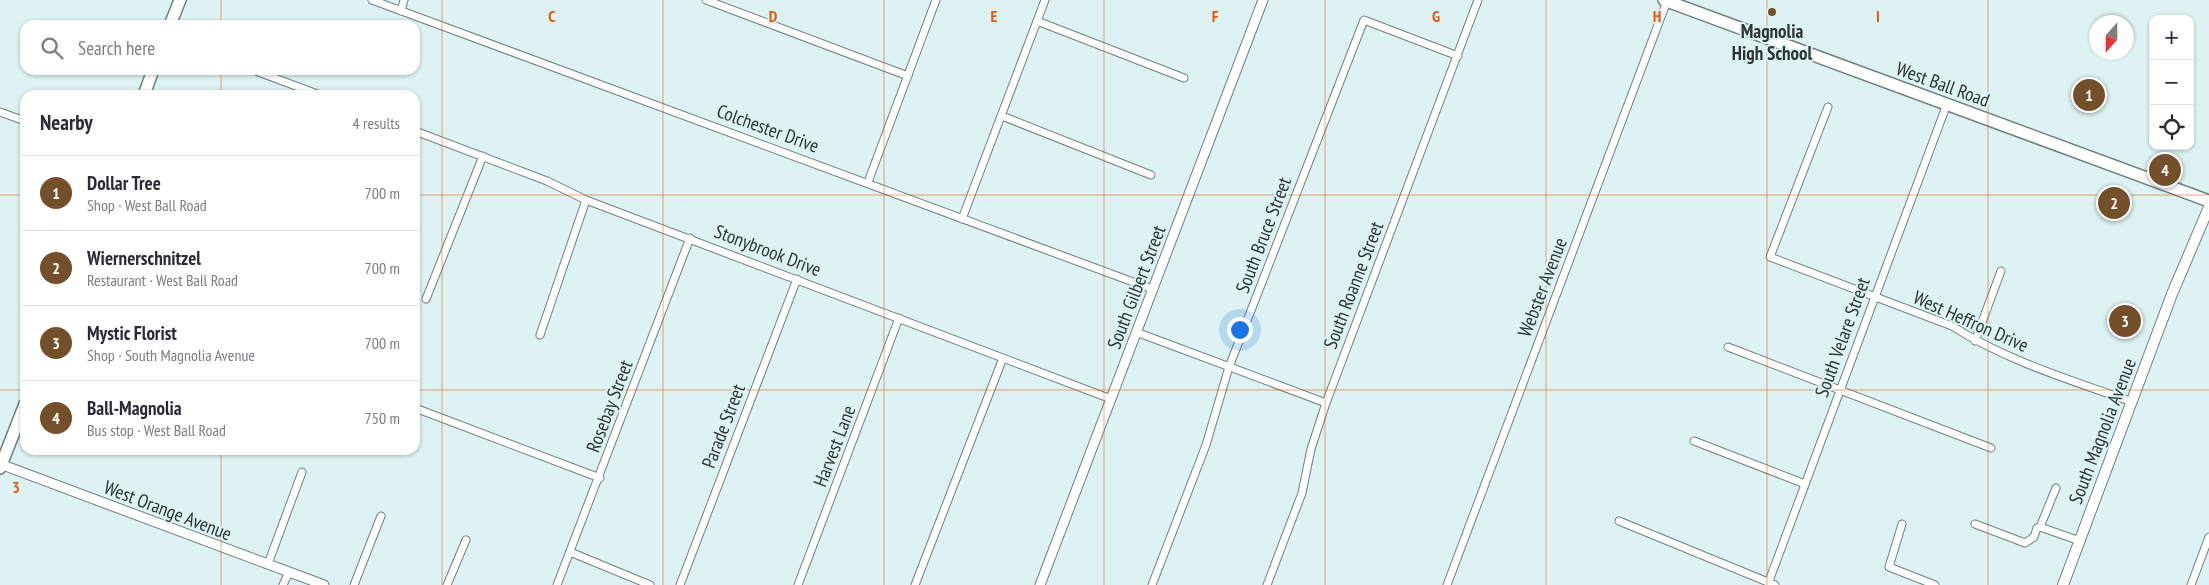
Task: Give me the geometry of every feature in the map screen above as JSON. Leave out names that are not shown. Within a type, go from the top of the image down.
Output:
[{"type":"main road","points":[[172,20],[180,0]]},
{"type":"main road","name":"West Ball Road","points":[[1666,1],[2209,201]]},
{"type":"main road","points":[[146,90],[151,75]]},
{"type":"main road","name":"South Magnolia Avenue","points":[[2063,585],[2172,294],[2209,207]]},
{"type":"main road","points":[[0,465],[20,416]]},
{"type":"street","name":"Colchester Drive","points":[[372,0],[868,182],[1152,289]]},
{"type":"street","points":[[401,11],[404,0]]},
{"type":"street","points":[[706,0],[908,76]]},
{"type":"street","points":[[868,182],[936,0]]},
{"type":"street","points":[[962,219],[1045,0]]},
{"type":"street","name":"South Gilbert Street","points":[[1040,585],[1263,0]]},
{"type":"street","name":"South Roanne Street","points":[[1267,585],[1302,493],[1311,449],[1326,403],[1478,0]]},
{"type":"street","name":"Webster Avenue","points":[[1447,585],[1666,1]]},
{"type":"street","points":[[1038,20],[1184,78]]},
{"type":"street","name":"South Bruce Street","points":[[1152,585],[1206,444],[1229,367],[1364,20],[1458,56]]},
{"type":"street","points":[[266,75],[307,90]]},
{"type":"street","name":"South Velare Street","points":[[1772,583],[1805,484],[1947,104]]},
{"type":"street","name":"West Heffron Drive","points":[[1828,107],[1770,257],[1952,326],[1975,341],[2014,359],[2132,402]]},
{"type":"street","points":[[0,112],[20,119]]},
{"type":"street","points":[[1002,116],[1151,175]]},
{"type":"street","name":"Stonybrook Drive","points":[[420,133],[548,181],[586,200],[1110,399]]},
{"type":"street","points":[[426,299],[483,156]]},
{"type":"street","points":[[540,336],[586,200]]},
{"type":"street","name":"Rosebay Street","points":[[557,585],[600,478],[690,238]]},
{"type":"street","points":[[1975,341],[2001,271]]},
{"type":"street","name":"Parade Street","points":[[680,585],[796,279]]},
{"type":"street","name":"Harvest Lane","points":[[798,585],[900,318]]},
{"type":"street","points":[[1136,332],[1326,403]]},
{"type":"street","points":[[1728,347],[1991,448]]},
{"type":"street","points":[[915,585],[1003,358]]},
{"type":"street","points":[[420,410],[600,478]]},
{"type":"street","points":[[1694,441],[1805,484]]},
{"type":"street","name":"West Orange Avenue","points":[[0,465],[324,585]]},
{"type":"street","points":[[268,564],[302,472]]},
{"type":"street","points":[[1975,524],[2025,542],[2034,537],[2037,528],[2040,527],[2056,488]]},
{"type":"street","points":[[354,585],[380,516]]},
{"type":"street","points":[[1619,521],[1772,583]]},
{"type":"street","points":[[1902,524],[1889,567],[1935,585]]},
{"type":"street","points":[[2040,527],[2080,541]]},
{"type":"street","points":[[2191,585],[2209,537]]},
{"type":"street","points":[[447,585],[466,540]]},
{"type":"street","points":[[570,552],[650,585]]},
{"type":"street","points":[[284,585],[289,572]]},
{"type":"place","name":"Magnolia High School","points":[[1772,12]]},
{"type":"place","name":"Dollar Tree","points":[[2089,95]]},
{"type":"place","name":"Ball-Magnolia","points":[[2165,170]]},
{"type":"place","name":"Wiernerschnitzel","points":[[2114,203]]},
{"type":"place","name":"Mystic Florist","points":[[2125,321]]}]
